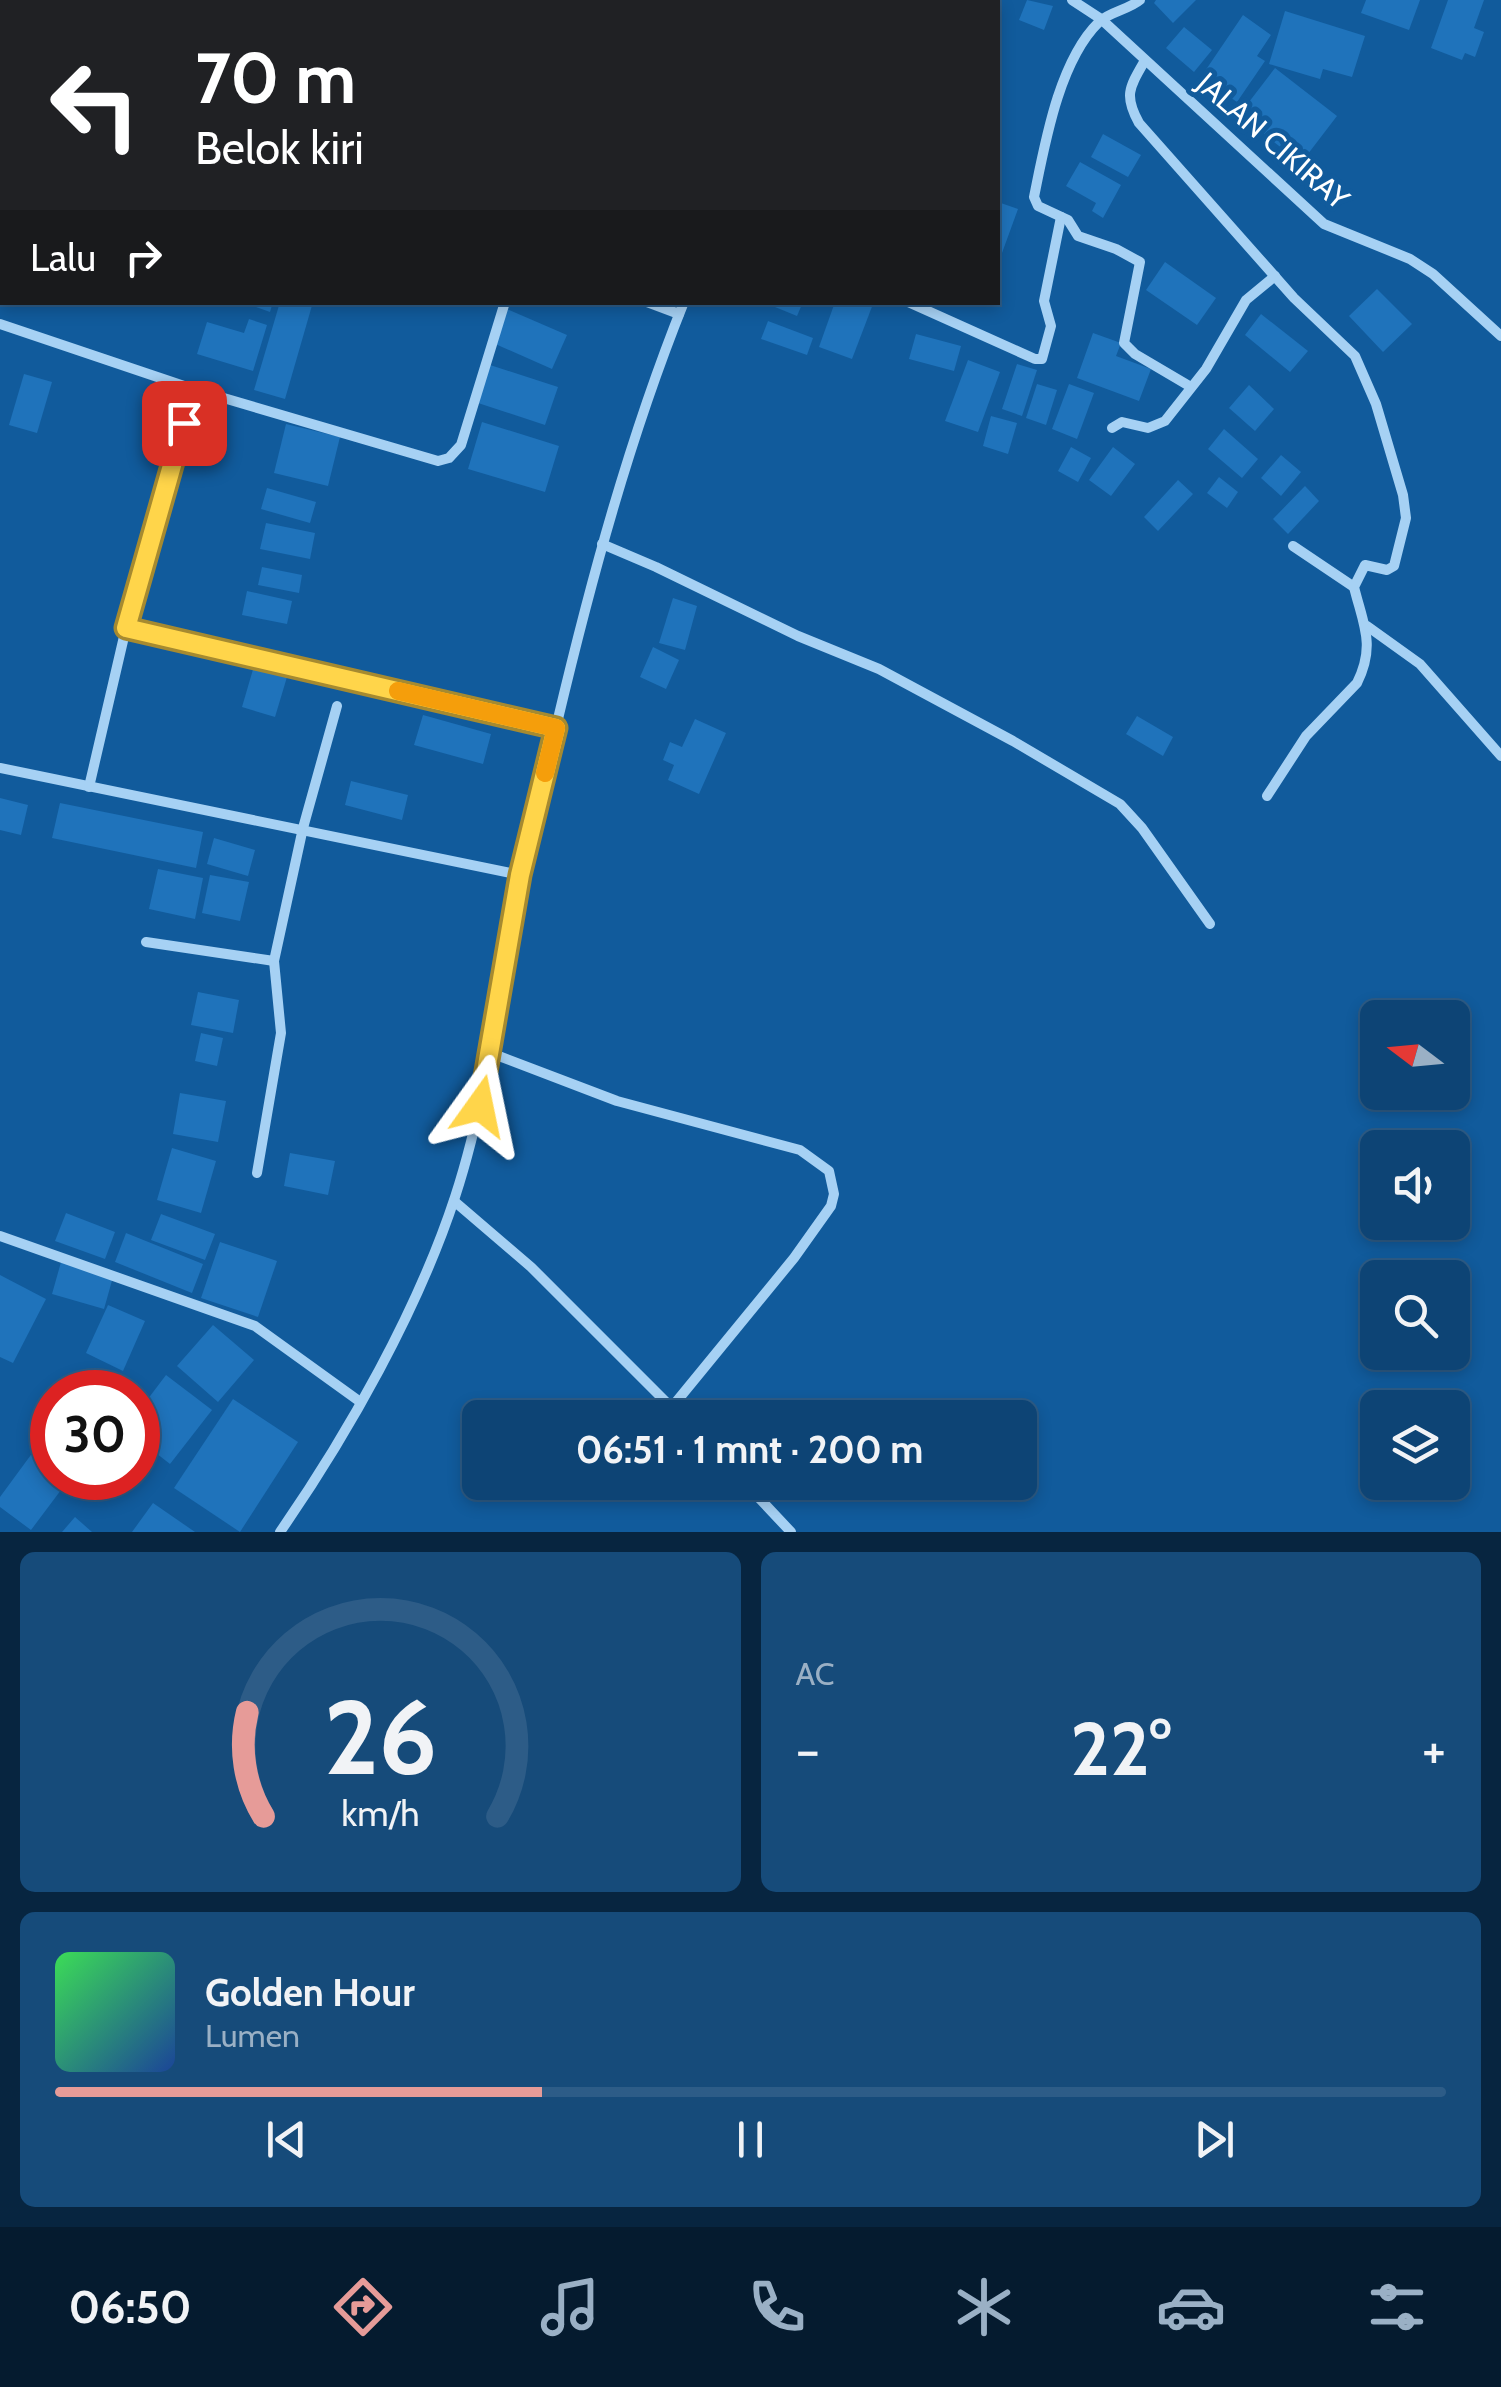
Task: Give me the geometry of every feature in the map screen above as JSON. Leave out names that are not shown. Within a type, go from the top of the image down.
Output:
[{"type":"street","name":"JALAN CIKIRAY","points":[[1072,0],[1116,32],[1144,62],[1324,224],[1410,259],[1433,274],[1501,336]]},
{"type":"street","points":[[1140,0],[1101,19],[1074,57],[1053,115],[1034,196],[1038,206],[1072,223],[1078,236],[1116,248],[1140,262],[1124,342],[1135,354],[1191,387]]},
{"type":"street","points":[[1144,62],[1129,92],[1130,106],[1139,123],[1275,276],[1355,356],[1367,381],[1403,495],[1406,518],[1394,566],[1387,570],[1366,565],[1354,587]]},
{"type":"street","points":[[915,305],[1042,359],[1052,326],[1044,302],[1062,217]]},
{"type":"street","points":[[1112,428],[1122,422],[1157,427],[1176,410],[1206,369],[1246,300],[1275,276]]},
{"type":"street","points":[[0,324],[193,389],[444,461],[461,445],[503,305]]},
{"type":"street","points":[[280,1532],[360,1401],[422,1281],[454,1201],[475,1133],[492,1053],[520,875],[602,544],[681,308]]},
{"type":"street","points":[[88,786],[126,628],[193,389]]},
{"type":"street","points":[[602,544],[879,670],[1013,740],[1120,804],[1142,828],[1210,924]]},
{"type":"street","points":[[1267,796],[1306,736],[1356,683],[1364,662],[1367,626],[1354,587],[1293,546]]},
{"type":"street","points":[[1367,626],[1420,664],[1501,756]]},
{"type":"street","points":[[126,628],[556,728]]},
{"type":"street","points":[[256,1172],[280,1033],[274,961],[303,828],[337,706]]},
{"type":"street","points":[[0,768],[520,875]]},
{"type":"street","points":[[146,942],[274,961]]},
{"type":"street","points":[[492,1053],[617,1101],[800,1150],[829,1171],[834,1194],[831,1206],[794,1258],[678,1400]]},
{"type":"street","points":[[454,1201],[531,1267],[665,1400]]},
{"type":"street","points":[[0,1236],[256,1326],[360,1401]]},
{"type":"street","points":[[761,1500],[791,1532]]},
{"type":"building","points":[[1027,0],[1053,6],[1044,30],[1019,20]]},
{"type":"building","points":[[1196,0],[1173,23],[1154,3]]},
{"type":"building","points":[[1366,0],[1420,0],[1409,30],[1361,13]]},
{"type":"building","points":[[1448,0],[1484,0],[1474,28],[1484,32],[1475,57],[1465,53],[1462,60],[1431,48]]},
{"type":"building","points":[[1285,11],[1365,36],[1352,77],[1323,69],[1320,79],[1269,64]]},
{"type":"building","points":[[1243,15],[1271,35],[1257,56],[1265,61],[1237,102],[1201,77]]},
{"type":"building","points":[[1184,27],[1212,50],[1194,72],[1166,48]]},
{"type":"building","points":[[1275,68],[1337,116],[1301,163],[1239,115]]},
{"type":"building","points":[[1103,134],[1141,155],[1128,177],[1091,157]]},
{"type":"building","points":[[1080,162],[1121,185],[1103,218],[1092,211],[1096,203],[1066,186]]},
{"type":"building","points":[[1000,203],[1018,209],[1000,252]]},
{"type":"building","points":[[1165,262],[1216,298],[1197,325],[1146,290]]},
{"type":"building","points":[[1377,289],[1412,324],[1383,352],[1349,316]]},
{"type":"building","points":[[250,305],[272,305],[270,312]]},
{"type":"building","points":[[279,305],[312,305],[285,399],[254,390]]},
{"type":"building","points":[[776,305],[802,305],[797,316]]},
{"type":"building","points":[[834,305],[873,305],[852,359],[819,347]]},
{"type":"building","points":[[507,309],[567,335],[552,369],[493,343]]},
{"type":"building","points":[[1261,314],[1308,351],[1290,372],[1245,335]]},
{"type":"building","points":[[249,319],[267,325],[253,371],[197,354],[207,322],[244,333]]},
{"type":"building","points":[[768,321],[813,338],[807,355],[761,339]]},
{"type":"building","points":[[1093,333],[1121,343],[1116,356],[1151,369],[1139,401],[1077,378]]},
{"type":"building","points":[[916,334],[961,346],[954,371],[909,359]]},
{"type":"building","points":[[968,360],[1000,372],[978,432],[945,421]]},
{"type":"building","points":[[487,364],[558,387],[545,425],[475,402]]},
{"type":"building","points":[[1017,364],[1037,370],[1022,416],[1002,409]]},
{"type":"building","points":[[24,374],[52,382],[37,433],[9,425]]},
{"type":"building","points":[[1037,384],[1057,390],[1046,425],[1026,418]]},
{"type":"building","points":[[1069,384],[1094,393],[1077,439],[1052,429]]},
{"type":"building","points":[[1249,385],[1274,409],[1255,431],[1229,408]]},
{"type":"building","points":[[991,416],[1017,423],[1008,454],[983,446]]},
{"type":"building","points":[[482,422],[559,446],[545,492],[468,469]]},
{"type":"building","points":[[286,424],[340,437],[328,486],[274,473]]},
{"type":"building","points":[[1224,429],[1258,459],[1242,478],[1208,449]]},
{"type":"building","points":[[1071,447],[1091,458],[1078,482],[1058,471]]},
{"type":"building","points":[[1113,447],[1135,464],[1111,496],[1089,480]]},
{"type":"building","points":[[1281,455],[1301,472],[1281,496],[1261,478]]},
{"type":"building","points":[[1219,477],[1238,492],[1227,508],[1207,493]]},
{"type":"building","points":[[1178,480],[1193,494],[1158,531],[1144,517]]},
{"type":"building","points":[[1305,486],[1319,501],[1288,534],[1273,519]]},
{"type":"building","points":[[267,488],[316,502],[310,523],[261,509]]},
{"type":"building","points":[[266,523],[315,533],[310,559],[260,549]]},
{"type":"building","points":[[262,567],[302,575],[299,593],[258,585]]},
{"type":"building","points":[[247,591],[292,601],[287,624],[242,615]]},
{"type":"building","points":[[673,598],[697,606],[685,650],[659,643]]},
{"type":"building","points":[[653,647],[679,660],[666,689],[640,677]]},
{"type":"building","points":[[254,666],[287,677],[275,717],[242,707]]},
{"type":"building","points":[[423,715],[491,734],[483,764],[414,745]]},
{"type":"building","points":[[1137,716],[1173,737],[1163,756],[1126,734]]},
{"type":"building","points":[[695,719],[726,733],[699,794],[668,780],[674,765],[663,760],[670,742],[682,747]]},
{"type":"building","points":[[351,781],[408,795],[402,820],[345,805]]},
{"type":"building","points":[[0,798],[28,805],[21,835],[0,830]]},
{"type":"building","points":[[60,803],[203,832],[196,868],[52,838]]},
{"type":"building","points":[[214,838],[255,850],[248,876],[207,864]]},
{"type":"building","points":[[158,869],[203,878],[195,919],[149,909]]},
{"type":"building","points":[[210,875],[249,882],[240,921],[202,913]]},
{"type":"building","points":[[198,992],[239,1000],[233,1033],[191,1025]]},
{"type":"building","points":[[201,1033],[223,1038],[217,1066],[195,1061]]},
{"type":"building","points":[[180,1093],[226,1101],[218,1142],[173,1134]]},
{"type":"building","points":[[172,1148],[216,1161],[201,1213],[157,1200]]},
{"type":"building","points":[[290,1153],[335,1161],[328,1195],[284,1186]]},
{"type":"building","points":[[66,1213],[115,1232],[105,1259],[55,1241]]},
{"type":"building","points":[[161,1214],[215,1234],[205,1260],[151,1240]]},
{"type":"building","points":[[126,1233],[203,1264],[192,1293],[115,1262]]},
{"type":"building","points":[[220,1242],[277,1261],[258,1317],[201,1298]]},
{"type":"building","points":[[61,1262],[113,1277],[104,1309],[52,1294]]},
{"type":"building","points":[[0,1275],[46,1299],[13,1363],[0,1357]]},
{"type":"building","points":[[108,1305],[145,1321],[123,1370],[86,1353]]},
{"type":"building","points":[[213,1325],[254,1360],[218,1402],[177,1366]]},
{"type":"building","points":[[166,1375],[212,1410],[170,1464],[160,1456],[160,1383]]},
{"type":"building","points":[[233,1399],[298,1442],[240,1532],[174,1488]]},
{"type":"building","points":[[30,1456],[30,1500],[54,1500],[31,1530],[0,1507],[0,1497]]},
{"type":"building","points":[[153,1503],[195,1532],[132,1532]]},
{"type":"building","points":[[75,1517],[92,1532],[62,1532]]},
{"type":"slow traffic","points":[[398,691],[556,728],[545,773]]},
{"type":"route","points":[[184,423],[126,628],[556,728],[520,875],[480,1106]]}]
